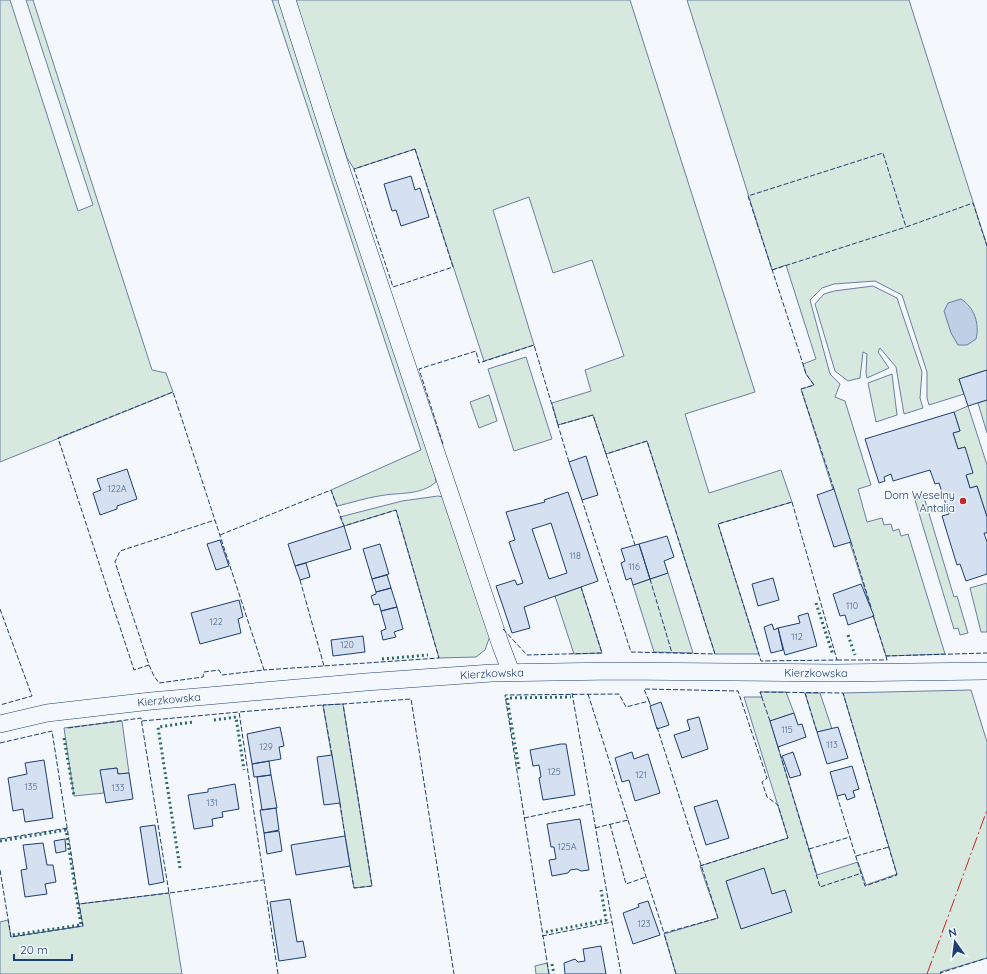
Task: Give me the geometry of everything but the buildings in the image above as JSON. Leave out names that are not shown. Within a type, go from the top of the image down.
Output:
[{"type":"street","points":[[286,0],[343,175],[511,672]]},
{"type":"street","name":"Kierzkowska","points":[[0,724],[54,712],[151,701],[366,682],[511,672],[614,671],[835,673],[987,671]]},
{"type":"shaded area","points":[[0,0],[10,0],[78,211],[93,205],[26,0],[33,0],[152,370],[166,373],[173,392],[0,462]]},
{"type":"shaded area","points":[[272,0],[279,0],[434,469],[436,482],[423,490],[374,497],[337,506],[331,490],[421,450]]},
{"type":"shaded area","points":[[294,0],[630,0],[755,392],[685,414],[709,493],[781,470],[792,502],[718,524],[759,654],[715,654],[647,441],[606,454],[593,415],[558,425],[552,403],[591,391],[585,370],[624,356],[592,260],[553,273],[529,197],[493,210],[534,345],[484,361],[415,149],[354,169],[347,158]]},
{"type":"shaded area","points":[[687,0],[909,0],[987,246],[987,370],[959,379],[964,394],[929,405],[927,398],[927,372],[902,295],[875,281],[834,284],[822,288],[810,300],[830,374],[840,384],[835,397],[845,401],[871,485],[858,489],[867,522],[882,518],[884,525],[891,524],[893,531],[899,529],[901,536],[908,534],[945,654],[886,656],[801,389],[814,385],[806,374],[803,364],[816,359],[786,265],[772,270]]},
{"type":"shaded area","points":[[873,286],[897,298],[922,372],[920,398],[923,408],[904,414],[896,367],[880,348],[878,352],[889,368],[867,378],[867,354],[863,352],[860,378],[848,381],[835,371],[815,304],[824,294],[834,291]]},
{"type":"shaded area","points":[[526,357],[552,439],[514,451],[488,369]]},
{"type":"shaded area","points":[[892,374],[897,415],[876,422],[868,383]]},
{"type":"shaded area","points":[[489,395],[497,421],[479,428],[470,402]]},
{"type":"shaded area","points":[[987,400],[987,433],[978,403]]},
{"type":"shaded area","points":[[968,406],[987,465],[987,517],[977,486],[970,488],[966,475],[965,447],[958,449],[953,433],[960,431],[954,412]]},
{"type":"shaded area","points":[[438,496],[443,497],[490,636],[485,650],[476,657],[439,658],[396,510],[344,526],[340,517],[402,501]]},
{"type":"shaded area","points":[[924,497],[954,597],[957,596],[968,633],[960,635],[958,628],[954,629],[915,500]]},
{"type":"shaded area","points":[[668,573],[693,653],[654,652],[633,585]]},
{"type":"shaded area","points":[[987,583],[987,632],[981,632],[970,588]]},
{"type":"shaded area","points":[[581,587],[602,653],[574,654],[555,596]]},
{"type":"shaded area","points":[[971,690],[987,742],[987,958],[940,972],[941,974],[676,974],[664,934],[718,918],[700,866],[788,838],[744,697],[762,697],[760,692],[786,692],[794,713],[770,721],[817,875],[858,862],[866,885],[897,874],[843,693]]},
{"type":"shaded area","points":[[805,693],[820,693],[832,729],[817,732]]},
{"type":"shaded area","points":[[343,704],[372,886],[354,888],[323,705]]},
{"type":"shaded area","points":[[122,721],[129,773],[118,774],[117,768],[101,770],[104,793],[74,796],[64,728]]},
{"type":"shaded area","points":[[169,893],[182,974],[0,974],[0,922],[8,920],[11,937],[83,926],[79,904]]},
{"type":"shaded area","points":[[547,963],[549,974],[536,974],[535,966]]},
{"type":"water","points":[[961,299],[966,302],[973,311],[977,328],[976,339],[967,345],[958,345],[951,333],[944,311],[948,303]]},
{"type":"hedge","points":[[816,603],[833,655]]},
{"type":"hedge","points":[[848,635],[855,655]]},
{"type":"hedge","points":[[382,659],[428,655]]},
{"type":"hedge","points":[[519,769],[507,698],[571,697]]},
{"type":"hedge","points":[[214,720],[236,717],[244,770]]},
{"type":"hedge","points":[[180,868],[158,727],[193,722]]},
{"type":"hedge","points":[[64,738],[74,796]]},
{"type":"hedge","points":[[0,841],[66,830],[81,925],[12,935]]},
{"type":"hedge","points":[[546,932],[606,920],[601,890]]},
{"type":"hedge","points":[[552,964],[554,974]]},
{"type":"fence","points":[[415,149],[453,267],[393,287],[354,169],[415,149]]},
{"type":"fence","points":[[834,489],[801,389],[814,385],[806,374],[748,196],[883,153],[906,227],[973,203],[987,246]]},
{"type":"fence","points":[[772,270],[906,227]]},
{"type":"fence","points":[[443,444],[419,369],[476,351],[479,363],[534,345],[558,425]]},
{"type":"fence","points":[[149,665],[159,683],[203,677],[204,672],[219,670],[222,675],[264,670],[173,392],[58,438],[134,670],[149,665],[115,562],[120,551],[215,520]]},
{"type":"fence","points":[[569,462],[558,425],[593,415],[606,454],[647,441],[715,654],[631,652],[582,500]]},
{"type":"fence","points":[[606,454],[635,545]]},
{"type":"fence","points":[[220,535],[331,490],[344,526],[396,510],[439,658],[264,670]]},
{"type":"fence","points":[[792,502],[837,660],[761,661],[718,524],[792,502]]},
{"type":"fence","points":[[851,542],[871,607]]},
{"type":"fence","points":[[650,579],[672,653]]},
{"type":"fence","points":[[300,580],[324,666]]},
{"type":"fence","points":[[503,629],[527,655],[602,653],[581,587]]},
{"type":"fence","points":[[0,609],[32,696],[0,705]]},
{"type":"fence","points":[[873,615],[886,656],[987,653]]},
{"type":"fence","points":[[837,660],[887,660],[886,656]]},
{"type":"fence","points":[[649,701],[644,689],[738,691],[767,778],[762,782],[767,797],[778,805],[788,838],[700,866]]},
{"type":"fence","points":[[770,721],[760,692],[843,693],[897,875],[865,886],[837,796]]},
{"type":"fence","points":[[572,693],[612,922]]},
{"type":"fence","points":[[805,693],[817,732]]},
{"type":"fence","points":[[588,694],[628,820],[595,828]]},
{"type":"fence","points":[[549,974],[505,695],[619,694],[626,707],[649,701],[651,707]]},
{"type":"fence","points":[[350,866],[354,888],[372,886],[343,704],[411,699],[454,974]]},
{"type":"fence","points":[[332,755],[323,705],[343,704]]},
{"type":"fence","points":[[278,974],[239,712],[323,705]]},
{"type":"fence","points":[[142,721],[239,712]]},
{"type":"fence","points":[[68,728],[141,718],[169,893],[263,880]]},
{"type":"fence","points":[[657,727],[718,918],[664,933],[676,974]]},
{"type":"fence","points":[[0,743],[52,731],[79,904],[169,893]]},
{"type":"fence","points":[[778,747],[820,887],[862,873]]},
{"type":"fence","points":[[340,803],[345,836]]},
{"type":"fence","points":[[524,818],[591,804]]},
{"type":"fence","points":[[628,820],[664,933]]},
{"type":"fence","points":[[610,824],[626,884],[646,877]]},
{"type":"fence","points":[[0,839],[68,828]]},
{"type":"fence","points":[[809,849],[850,837]]},
{"type":"fence","points":[[856,856],[889,847]]},
{"type":"fence","points":[[0,870],[11,937],[83,926],[79,904]]},
{"type":"fence","points":[[542,936],[612,922],[621,974]]},
{"type":"fence","points":[[941,974],[940,973],[987,958]]},
{"type":"power","points":[[927,974],[987,810]]},
{"type":"place","name":"Dom Weselny Antalia","points":[[963,501]]}]
